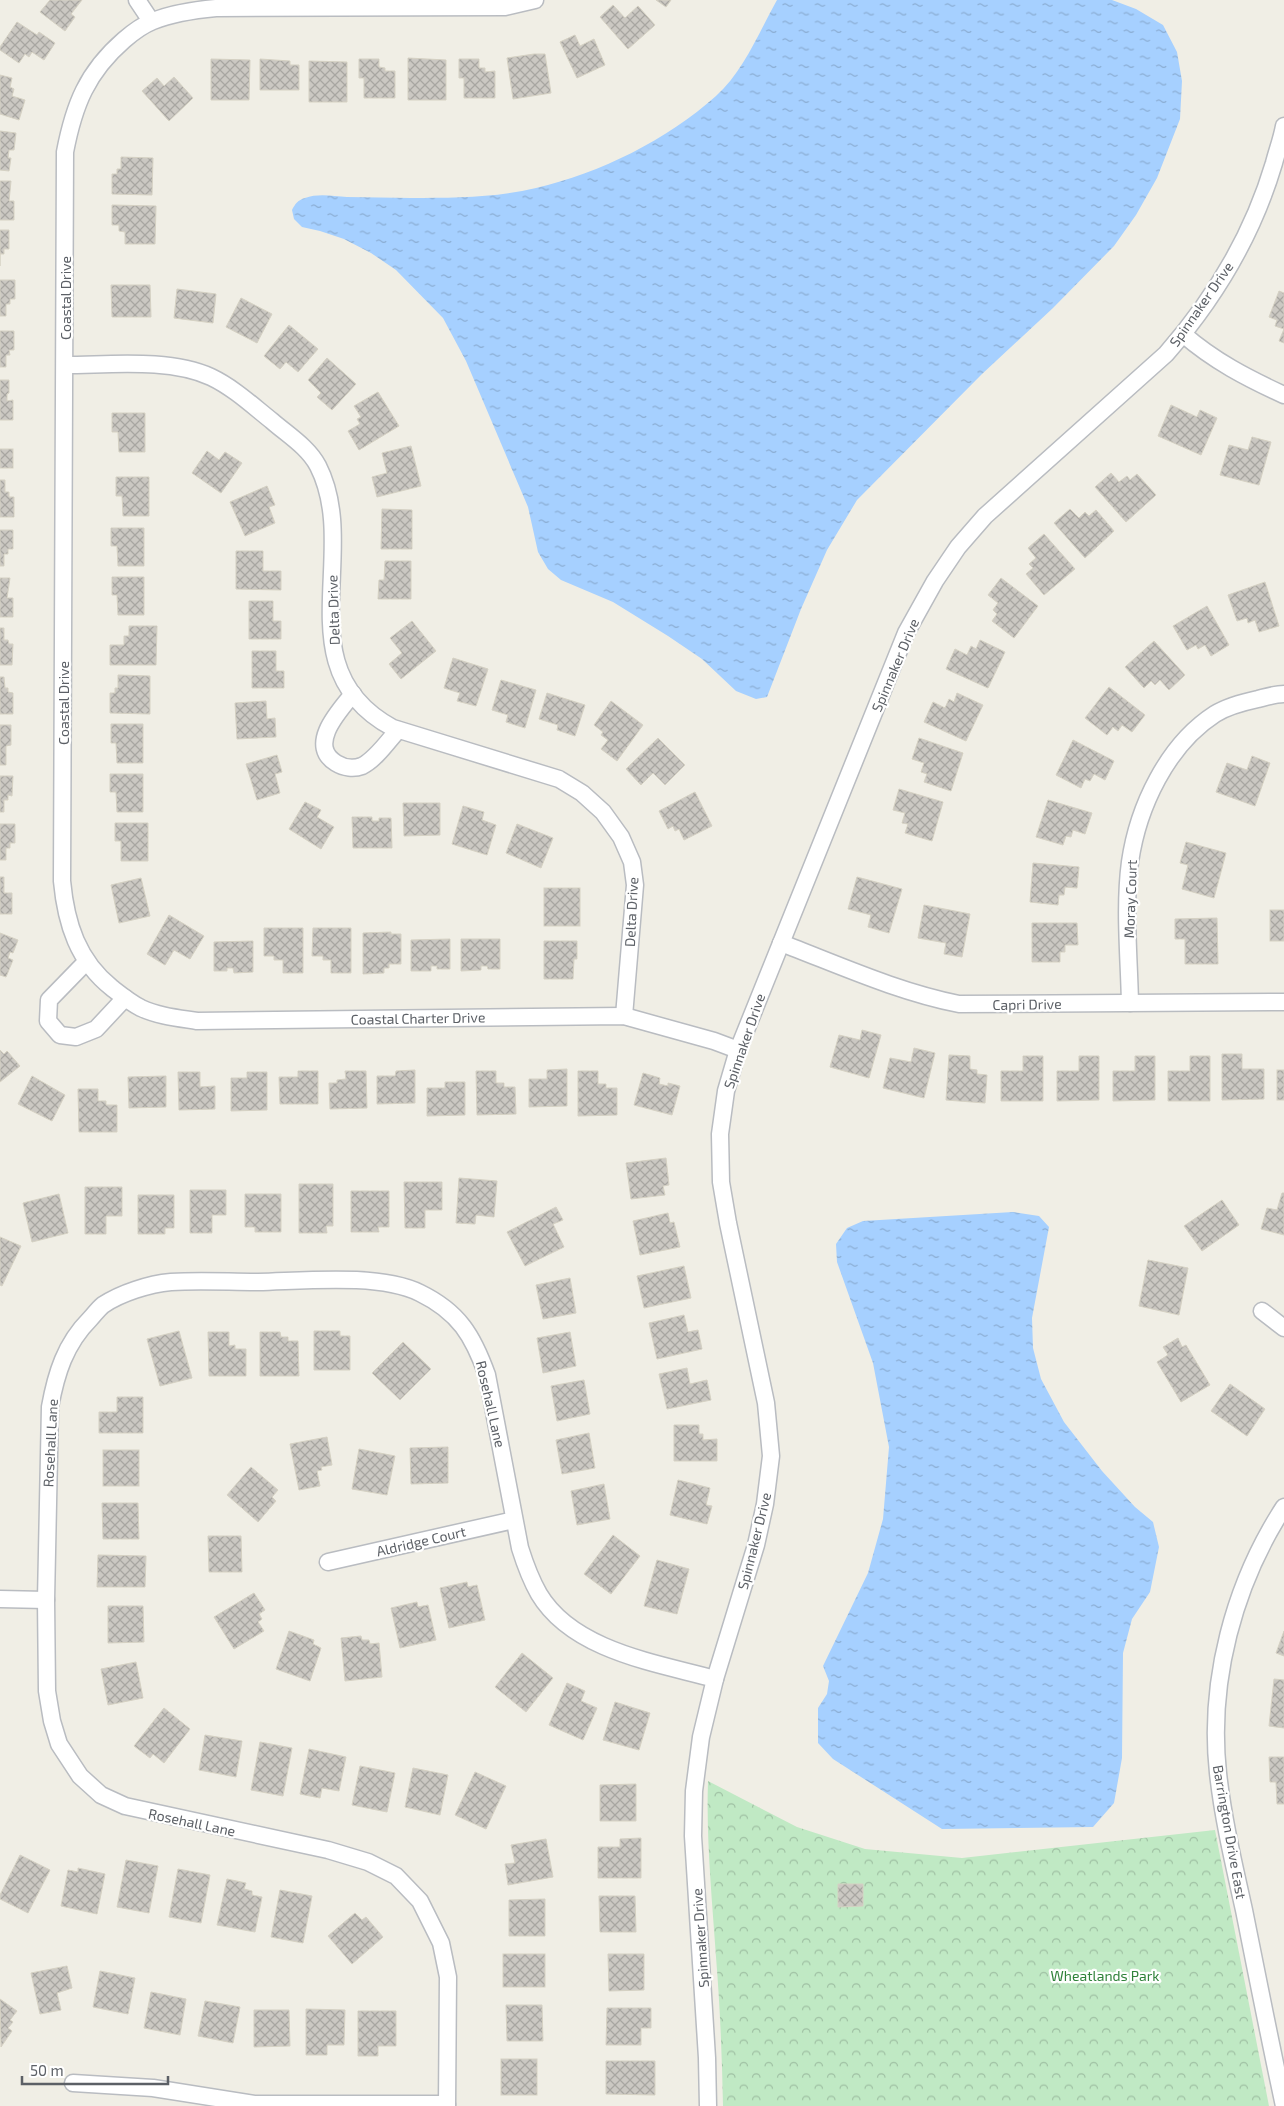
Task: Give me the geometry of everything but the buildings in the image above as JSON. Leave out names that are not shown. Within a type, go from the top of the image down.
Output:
[{"type":"street","points":[[137,0],[151,22]]},
{"type":"street","name":"Coastal Drive","points":[[104,982],[86,962],[74,940],[65,910],[62,881],[65,152],[72,119],[88,80],[106,55],[129,35],[151,22],[185,11],[325,4],[505,7],[535,0]]},
{"type":"street","name":"Spinnaker Drive","points":[[708,2106],[707,2048],[693,1836],[694,1792],[701,1737],[715,1679],[756,1545],[765,1504],[771,1456],[766,1402],[721,1182],[720,1134],[726,1091],[738,1050],[906,633],[935,581],[958,547],[985,516],[1166,354],[1183,334],[1224,277],[1250,228],[1267,186],[1284,126]]},
{"type":"street","points":[[1183,334],[1216,361],[1249,379],[1284,394]]},
{"type":"street","name":"Delta Drive","points":[[65,364],[160,365],[186,369],[210,377],[234,391],[304,447],[318,465],[328,492],[332,521],[331,630],[334,655],[352,694],[373,717],[398,730],[559,780],[582,793],[603,812],[625,845],[632,862],[635,885],[624,1016]]},
{"type":"street","points":[[352,694],[333,718],[324,740],[328,755],[334,762],[344,767],[354,768],[363,765],[398,730]]},
{"type":"street","name":"Moray Court","points":[[1130,1003],[1128,894],[1130,862],[1137,830],[1156,781],[1171,758],[1192,734],[1216,714],[1243,702],[1284,694]]},
{"type":"street","name":"Capri Drive","points":[[781,943],[911,992],[936,1000],[959,1004],[1284,1002]]},
{"type":"street","points":[[86,962],[49,1000],[48,1021],[60,1036],[76,1037],[96,1029],[125,998]]},
{"type":"street","name":"Coastal Charter Drive","points":[[104,982],[141,1008],[168,1016],[197,1021],[624,1016],[714,1041],[738,1050]]},
{"type":"street","name":"Rosehall Lane","points":[[447,2105],[448,1977],[440,1938],[420,1901],[396,1876],[368,1862],[328,1850],[187,1821],[125,1806],[101,1795],[80,1776],[60,1744],[52,1721],[47,1691],[46,1600],[50,1407],[56,1376],[68,1346],[102,1306],[135,1291],[170,1282],[353,1281],[380,1283],[419,1292],[446,1308],[465,1327],[478,1349],[487,1375],[514,1520],[527,1570],[540,1596],[564,1623],[593,1642],[715,1679]]},
{"type":"street","points":[[1262,1311],[1284,1328]]},
{"type":"street","name":"Barrington Drive East","points":[[1284,1507],[1270,1529],[1237,1608],[1225,1651],[1218,1691],[1216,1730],[1218,1772],[1225,1821],[1284,2106]]},
{"type":"street","name":"Aldridge Court","points":[[328,1562],[514,1520]]},
{"type":"street","points":[[0,1599],[46,1600]]},
{"type":"street","points":[[73,2083],[152,2088],[254,2104],[447,2105]]},
{"type":"green space","name":"Wheatlands Park","points":[[708,1781],[797,1827],[865,1849],[962,1858],[1215,1830],[1269,2106],[723,2106],[720,2012],[709,1847]]},
{"type":"water","points":[[777,0],[1112,0],[1136,9],[1163,25],[1177,52],[1182,81],[1180,119],[1157,178],[1136,215],[1114,246],[1053,308],[982,374],[857,500],[827,550],[801,609],[767,697],[756,699],[736,691],[702,659],[668,636],[613,602],[561,580],[548,569],[538,552],[528,507],[466,361],[443,318],[396,270],[371,253],[344,239],[302,227],[294,219],[292,210],[300,200],[310,196],[442,198],[505,194],[560,182],[608,164],[632,153],[676,127],[716,96],[743,63]]},
{"type":"water","points":[[1013,1212],[1039,1216],[1049,1227],[1032,1318],[1033,1348],[1041,1379],[1064,1422],[1102,1471],[1135,1507],[1153,1522],[1159,1547],[1150,1592],[1132,1619],[1123,1653],[1122,1758],[1114,1803],[1093,1827],[942,1829],[833,1759],[818,1743],[818,1708],[827,1694],[829,1681],[823,1666],[868,1573],[883,1519],[889,1447],[873,1363],[837,1262],[836,1244],[847,1228],[863,1221]]}]
